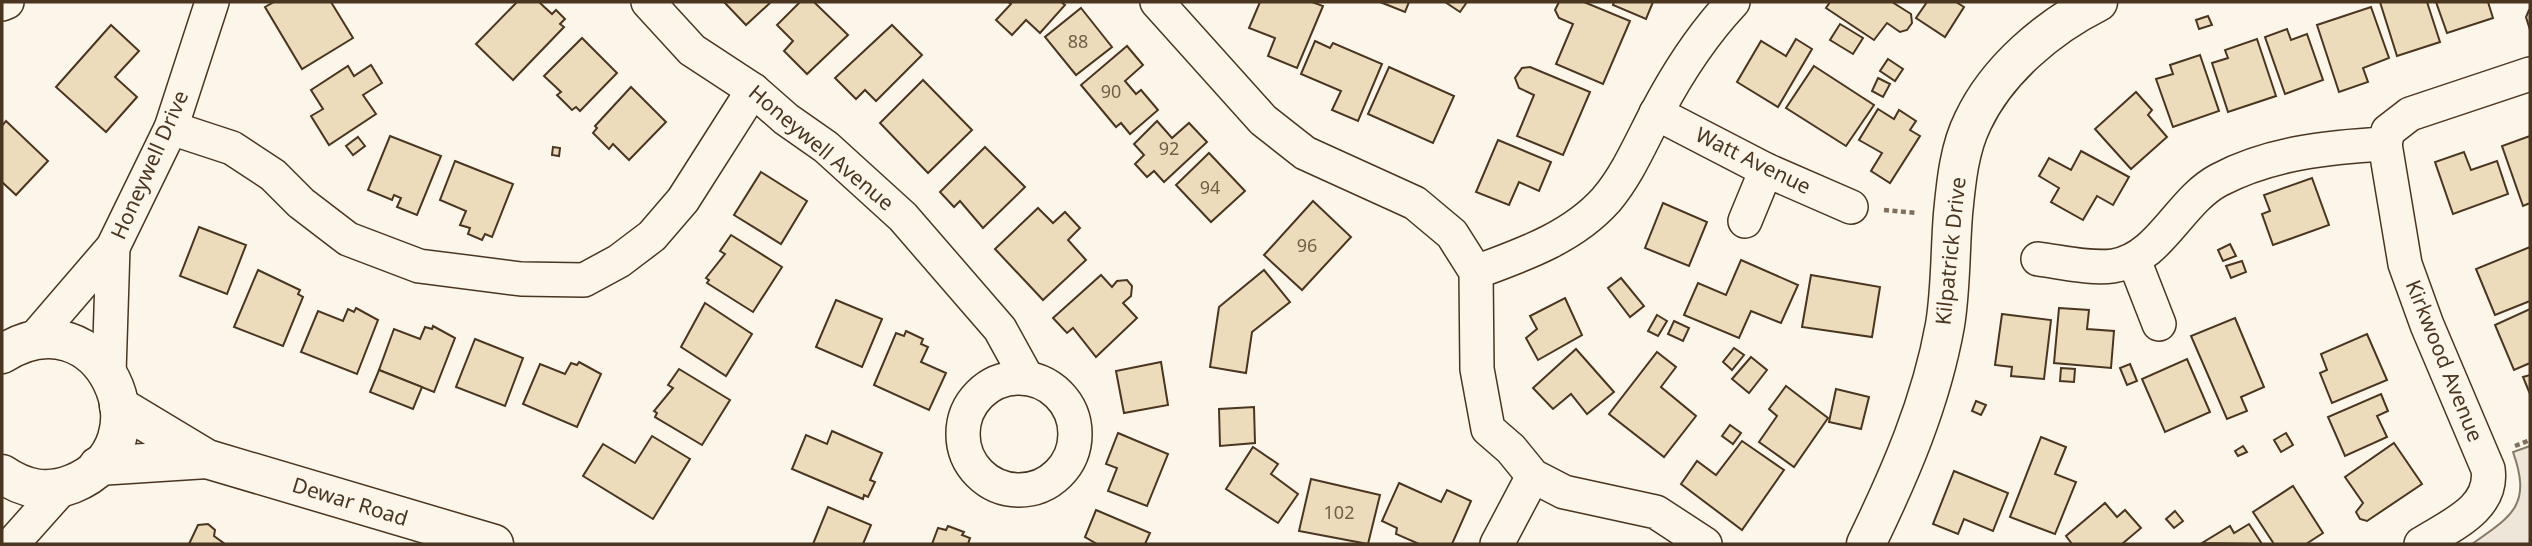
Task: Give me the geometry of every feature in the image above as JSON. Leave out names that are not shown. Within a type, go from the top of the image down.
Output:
[{"type":"street","points":[[2,4],[7,2]]},
{"type":"street","name":"Honeywell Drive","points":[[17,347],[113,247],[171,128],[212,2]]},
{"type":"street","name":"Honeywell Avenue","points":[[648,2],[692,50],[753,90],[786,120],[826,146],[904,217],[1000,329],[1027,378]]},
{"type":"street","points":[[1476,272],[1534,251],[1579,224],[1605,201],[1626,173],[1656,113],[1709,27],[1733,2]]},
{"type":"street","name":"Kilpatrick Drive","points":[[1866,544],[1903,468],[1933,379],[1945,323],[1953,216],[1962,152],[1973,120],[2000,82],[2033,44],[2098,2]]},
{"type":"street","points":[[1170,6],[1263,120],[1306,153],[1415,203],[1452,234],[1476,272],[1477,369],[1488,429],[1511,449],[1533,476],[1564,492],[1656,512],[1705,544]]},
{"type":"street","points":[[2038,259],[2111,266],[2134,260],[2190,203],[2217,181],[2290,154],[2339,146],[2385,144],[2388,131],[2410,114],[2530,74]]},
{"type":"street","points":[[171,128],[232,148],[273,175],[301,203],[348,239],[419,266],[521,279],[584,280],[619,261],[652,236],[683,201],[753,90]]},
{"type":"street","name":"Watt Avenue","points":[[1656,113],[1766,170],[1852,207]]},
{"type":"street","name":"Kirkwood Avenue","points":[[2385,144],[2405,264],[2427,326],[2488,469],[2490,484],[2485,498],[2473,511],[2421,544]]},
{"type":"street","points":[[1745,221],[1766,170]]},
{"type":"street","name":"Honeywell Drive","points":[[113,247],[114,390]]},
{"type":"street","points":[[2134,260],[2159,324]]},
{"type":"street","name":"Dewar Road","points":[[17,347],[55,338],[70,342],[93,354],[114,390],[207,459],[494,544]]},
{"type":"street","points":[[2,474],[20,486],[35,489],[62,488],[85,479],[110,454],[119,433],[114,390]]},
{"type":"street","name":"Dewar Road","points":[[98,466],[207,459]]},
{"type":"street","points":[[1497,544],[1533,476]]},
{"type":"street","points":[[12,544],[62,488]]},
{"type":"path","points":[[1852,207],[1953,216]]},
{"type":"shaded area","points":[[2530,446],[2530,544],[2472,544],[2508,517],[2515,507],[2520,485],[2513,452]]},
{"type":"building","points":[[274,2],[331,2],[353,38],[302,69],[265,7]]},
{"type":"building","points":[[517,2],[539,2],[552,14],[556,10],[565,19],[560,24],[564,27],[513,80],[476,44]]},
{"type":"building","points":[[724,2],[771,2],[746,25]]},
{"type":"building","points":[[800,2],[814,2],[848,35],[807,74],[784,51],[793,41],[777,25]]},
{"type":"building","points":[[1008,2],[1061,2],[1065,5],[1040,33],[1026,20],[1012,35],[996,20],[1011,4]]},
{"type":"building","points":[[1260,2],[1312,2],[1323,6],[1297,68],[1268,56],[1275,38],[1249,28]]},
{"type":"building","points":[[1380,2],[1409,2],[1405,12]]},
{"type":"building","points":[[1445,2],[1467,2],[1460,12]]},
{"type":"building","points":[[1559,2],[1584,2],[1630,21],[1603,84],[1556,64],[1573,24],[1559,18],[1555,10]]},
{"type":"building","points":[[1614,2],[1653,2],[1646,19],[1613,5]]},
{"type":"building","points":[[1830,2],[1892,2],[1911,14],[1912,23],[1907,30],[1900,32],[1887,23],[1874,40],[1826,8]]},
{"type":"building","points":[[1927,2],[1956,2],[1964,7],[1945,37],[1916,18]]},
{"type":"building","points":[[2380,2],[2427,2],[2440,42],[2397,56]]},
{"type":"building","points":[[2436,2],[2488,2],[2493,18],[2447,33]]},
{"type":"building","points":[[2371,7],[2389,58],[2363,68],[2368,82],[2339,92],[2317,25]]},
{"type":"building","points":[[1081,8],[1112,47],[1076,75],[1045,37]]},
{"type":"building","points":[[2530,10],[2530,30],[2526,17]]},
{"type":"building","points":[[2208,16],[2212,25],[2199,29],[2196,20]]},
{"type":"building","points":[[1840,24],[1863,38],[1853,54],[1830,40]]},
{"type":"building","points":[[111,25],[139,51],[115,77],[137,97],[106,132],[56,87]]},
{"type":"building","points":[[892,25],[922,55],[876,101],[865,90],[856,99],[835,78]]},
{"type":"building","points":[[2287,29],[2291,40],[2307,34],[2323,80],[2285,94],[2265,37]]},
{"type":"building","points":[[582,38],[617,73],[580,111],[576,107],[572,110],[557,95],[561,92],[544,76]]},
{"type":"building","points":[[1796,39],[1812,49],[1778,107],[1737,82],[1761,41],[1786,56]]},
{"type":"building","points":[[2257,39],[2276,96],[2228,112],[2212,63],[2228,58],[2225,50]]},
{"type":"building","points":[[1315,41],[1330,48],[1333,43],[1382,64],[1358,121],[1332,110],[1341,91],[1301,74]]},
{"type":"building","points":[[1127,46],[1143,65],[1125,81],[1136,94],[1141,90],[1158,110],[1130,134],[1121,123],[1116,127],[1081,85]]},
{"type":"building","points":[[2200,55],[2219,111],[2173,127],[2156,79],[2173,74],[2170,65]]},
{"type":"building","points":[[1888,59],[1903,69],[1895,81],[1880,71]]},
{"type":"building","points":[[371,65],[382,83],[363,95],[376,114],[329,145],[311,116],[323,109],[311,90],[348,66],[354,76]]},
{"type":"building","points":[[1814,66],[1874,105],[1846,146],[1786,108]]},
{"type":"building","points":[[1389,67],[1454,96],[1433,143],[1368,114]]},
{"type":"building","points":[[1530,67],[1590,92],[1563,155],[1517,136],[1534,95],[1519,88],[1515,78],[1522,68]]},
{"type":"building","points":[[1878,78],[1890,84],[1883,97],[1872,91]]},
{"type":"building","points":[[923,80],[972,130],[928,173],[880,123]]},
{"type":"building","points":[[631,87],[666,122],[629,160],[613,144],[609,149],[593,133],[597,128],[595,126]]},
{"type":"building","points":[[2136,92],[2152,110],[2148,115],[2167,137],[2131,169],[2095,129]]},
{"type":"building","points":[[1878,109],[1894,119],[1899,110],[1916,121],[1910,130],[1920,136],[1890,183],[1871,171],[1882,153],[1859,140]]},
{"type":"building","points":[[6,121],[48,161],[16,195],[2,182],[2,126]]},
{"type":"building","points":[[1157,121],[1172,138],[1189,123],[1207,142],[1164,182],[1154,171],[1147,177],[1135,164],[1144,155],[1134,144]]},
{"type":"building","points":[[390,136],[441,156],[417,215],[397,207],[401,198],[394,195],[392,200],[368,190]]},
{"type":"building","points":[[2530,136],[2530,203],[2523,206],[2502,146]]},
{"type":"building","points":[[358,137],[365,146],[353,155],[346,146]]},
{"type":"building","points":[[1498,140],[1551,162],[1539,191],[1519,182],[1509,205],[1476,192]]},
{"type":"building","points":[[553,147],[560,148],[559,156],[552,155]]},
{"type":"building","points":[[985,147],[1025,187],[983,228],[960,201],[954,207],[940,192]]},
{"type":"building","points":[[2081,151],[2129,177],[2113,205],[2097,196],[2083,220],[2051,202],[2059,188],[2039,176],[2049,158],[2071,170]]},
{"type":"building","points":[[2464,152],[2471,170],[2497,161],[2508,194],[2453,214],[2435,162]]},
{"type":"building","points":[[1209,153],[1245,191],[1211,222],[1176,185]]},
{"type":"building","points":[[455,161],[513,184],[492,237],[485,234],[482,240],[468,234],[470,228],[460,225],[466,211],[440,200]]},
{"type":"building","points":[[761,172],[807,201],[781,244],[734,215]]},
{"type":"building","points":[[2312,178],[2329,225],[2273,245],[2262,214],[2270,211],[2264,195]]},
{"type":"building","points":[[1313,201],[1351,237],[1302,290],[1264,255]]},
{"type":"building","points":[[1663,203],[1707,222],[1689,266],[1645,248]]},
{"type":"building","points":[[1038,208],[1053,223],[1065,212],[1080,228],[1068,240],[1086,260],[1043,300],[995,249]]},
{"type":"building","points":[[199,227],[246,245],[227,294],[180,276]]},
{"type":"building","points":[[731,235],[782,267],[753,312],[707,283],[709,280],[706,278],[725,254],[720,251]]},
{"type":"building","points":[[2230,244],[2236,256],[2223,261],[2218,250]]},
{"type":"building","points":[[2530,247],[2530,301],[2495,315],[2476,269]]},
{"type":"building","points":[[1741,260],[1798,285],[1781,323],[1751,311],[1739,338],[1684,315],[1698,283],[1726,295]]},
{"type":"building","points":[[2242,261],[2246,272],[2231,278],[2226,266]]},
{"type":"building","points":[[258,270],[300,290],[298,294],[303,297],[283,346],[234,327]]},
{"type":"building","points":[[1264,270],[1290,302],[1252,332],[1246,373],[1210,367],[1219,307]]},
{"type":"building","points":[[1101,275],[1112,287],[1117,281],[1127,280],[1132,286],[1131,296],[1123,303],[1137,318],[1096,357],[1073,328],[1067,333],[1053,318]]},
{"type":"building","points":[[1811,275],[1880,287],[1872,337],[1802,327]]},
{"type":"building","points":[[1621,278],[1644,306],[1630,317],[1608,288]]},
{"type":"building","points":[[1565,298],[1582,335],[1538,360],[1526,338],[1537,329],[1530,316]]},
{"type":"building","points":[[836,300],[882,319],[862,367],[816,347]]},
{"type":"building","points":[[705,303],[752,334],[726,376],[681,347]]},
{"type":"building","points":[[356,308],[378,320],[357,374],[301,352],[318,311],[343,321],[348,309],[354,312]]},
{"type":"building","points":[[2059,308],[2089,310],[2087,329],[2114,331],[2111,368],[2054,363]]},
{"type":"building","points":[[2530,309],[2530,363],[2514,370],[2495,325]]},
{"type":"building","points":[[2002,314],[2051,320],[2044,379],[2011,376],[2012,367],[1995,365]]},
{"type":"building","points":[[1657,315],[1667,321],[1658,336],[1648,331]]},
{"type":"building","points":[[2235,318],[2264,387],[2241,397],[2247,411],[2227,419],[2191,336]]},
{"type":"building","points":[[1674,321],[1689,328],[1683,341],[1668,334]]},
{"type":"building","points":[[433,326],[455,338],[434,392],[379,370],[394,329],[420,339],[425,327],[432,329]]},
{"type":"building","points":[[906,331],[923,339],[921,344],[928,347],[921,362],[946,373],[929,410],[874,385],[896,333],[904,336]]},
{"type":"building","points":[[2367,334],[2387,380],[2332,403],[2320,373],[2327,370],[2321,354]]},
{"type":"building","points":[[475,339],[523,358],[505,406],[456,387]]},
{"type":"building","points":[[1734,348],[1744,355],[1732,370],[1723,362]]},
{"type":"building","points":[[1576,349],[1614,392],[1587,414],[1571,394],[1553,409],[1533,388]]},
{"type":"building","points":[[1657,352],[1676,367],[1661,387],[1696,416],[1664,457],[1609,414]]},
{"type":"building","points":[[1751,357],[1767,370],[1749,393],[1732,379]]},
{"type":"building","points":[[2187,359],[2210,412],[2165,432],[2142,379]]},
{"type":"building","points":[[579,362],[601,374],[577,427],[523,404],[540,364],[565,374],[571,363],[577,365]]},
{"type":"building","points":[[1161,362],[1168,405],[1124,413],[1116,371]]},
{"type":"building","points":[[2130,364],[2137,381],[2127,385],[2120,368]]},
{"type":"building","points":[[2061,368],[2075,369],[2074,382],[2060,381]]},
{"type":"building","points":[[679,369],[730,400],[702,445],[655,417],[657,413],[654,411],[673,388],[668,385]]},
{"type":"building","points":[[379,370],[422,387],[413,409],[370,392]]},
{"type":"building","points":[[2530,375],[2530,394],[2523,377]]},
{"type":"building","points":[[1786,386],[1828,418],[1794,467],[1759,442],[1777,416],[1769,409]]},
{"type":"building","points":[[1836,389],[1869,397],[1861,429],[1829,422]]},
{"type":"building","points":[[2381,394],[2388,411],[2377,416],[2387,437],[2345,456],[2328,417]]},
{"type":"building","points":[[1976,401],[1986,405],[1981,415],[1972,411]]},
{"type":"building","points":[[1254,407],[1255,443],[1220,446],[1219,409]]},
{"type":"building","points":[[1730,425],[1741,433],[1733,444],[1722,436]]},
{"type":"building","points":[[832,431],[882,453],[870,480],[875,482],[868,497],[864,495],[863,499],[792,469],[806,435],[827,444]]},
{"type":"building","points":[[1118,433],[1168,454],[1147,506],[1108,491],[1117,468],[1106,464]]},
{"type":"building","points":[[2286,433],[2293,445],[2281,452],[2274,440]]},
{"type":"building","points":[[652,436],[690,459],[653,519],[583,476],[603,444],[635,463]]},
{"type":"building","points":[[2041,437],[2066,447],[2055,474],[2076,482],[2055,534],[2010,517]]},
{"type":"building","points":[[1742,441],[1784,470],[1742,530],[1681,484],[1697,461],[1716,475]]},
{"type":"building","points":[[2394,443],[2422,484],[2367,521],[2360,519],[2356,512],[2363,503],[2345,477]]},
{"type":"building","points":[[2243,446],[2247,452],[2238,456],[2235,451]]},
{"type":"building","points":[[1253,447],[1278,464],[1271,474],[1298,494],[1278,523],[1226,489]]},
{"type":"building","points":[[1954,471],[2008,493],[1993,531],[1964,519],[1958,534],[1933,524]]},
{"type":"building","points":[[1311,479],[1380,495],[1368,544],[1299,531]]},
{"type":"building","points":[[1399,483],[1441,502],[1447,490],[1471,501],[1452,544],[1419,544],[1396,534],[1397,528],[1382,521]]},
{"type":"building","points":[[2293,486],[2323,533],[2306,544],[2274,544],[2253,512]]},
{"type":"building","points":[[2105,503],[2117,517],[2125,510],[2141,528],[2122,544],[2072,544],[2066,536]]},
{"type":"building","points":[[828,507],[871,525],[863,544],[813,544]]},
{"type":"building","points":[[1096,510],[1150,533],[1145,544],[1097,544],[1085,537]]},
{"type":"building","points":[[2175,511],[2183,521],[2174,528],[2166,519]]},
{"type":"building","points":[[208,524],[215,530],[214,536],[225,544],[189,544],[198,525]]},
{"type":"building","points":[[2249,524],[2262,544],[2202,543],[2230,526],[2234,533]]},
{"type":"building","points":[[948,526],[964,532],[962,535],[970,538],[968,544],[932,544],[938,528],[946,530]]}]
